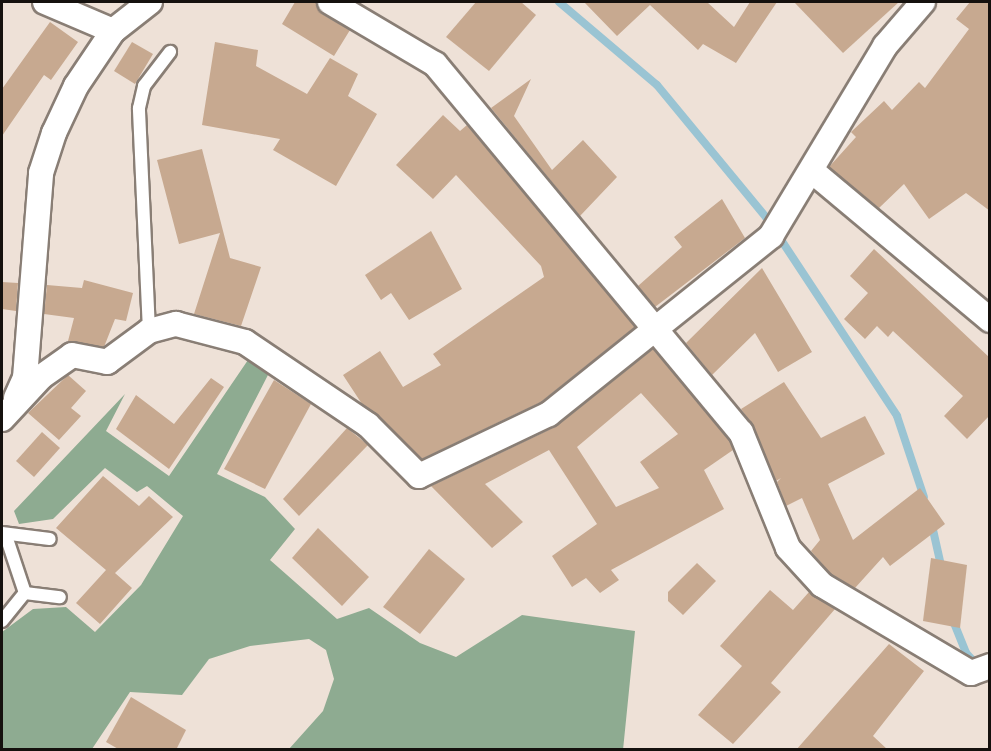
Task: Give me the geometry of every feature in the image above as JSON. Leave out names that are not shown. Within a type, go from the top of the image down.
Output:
[{"type":"street","points":[[45,2],[113,31]]},
{"type":"street","points":[[7,413],[25,378],[41,173],[76,86],[113,31],[150,2]]},
{"type":"street","points":[[330,2],[435,64],[741,432],[788,549],[822,585],[971,673],[990,666]]},
{"type":"street","points":[[7,413],[72,355],[107,362],[149,331],[176,324],[245,342],[368,425],[419,476],[549,414],[771,236],[885,46],[923,2]]},
{"type":"street","points":[[812,171],[990,320]]},
{"type":"lane","points":[[149,331],[139,108],[144,86],[170,52]]},
{"type":"lane","points":[[25,593],[4,534],[50,538]]},
{"type":"lane","points":[[25,593],[60,597]]},
{"type":"lane","points":[[2,621],[25,593]]},
{"type":"green space","points":[[248,360],[269,373],[217,474],[265,497],[295,529],[270,560],[337,619],[369,608],[420,643],[456,657],[522,615],[635,631],[623,750],[289,749],[323,711],[334,679],[326,650],[309,639],[250,646],[209,659],[182,695],[130,692],[92,749],[2,749],[2,632],[33,609],[66,607],[95,632],[141,585],[183,516],[147,486],[137,492],[105,468],[53,519],[19,524],[14,511],[125,394],[106,431],[169,476]]},
{"type":"building","points":[[295,2],[316,2],[322,14],[350,30],[334,56],[282,24]]},
{"type":"building","points":[[476,2],[521,2],[536,15],[489,71],[446,37]]},
{"type":"building","points":[[584,2],[707,2],[734,27],[750,2],[777,2],[736,63],[703,44],[698,50],[650,5],[617,36]]},
{"type":"building","points":[[794,2],[899,2],[843,53]]},
{"type":"building","points":[[970,2],[990,2],[990,211],[966,193],[929,219],[904,184],[879,208],[829,167],[856,137],[851,132],[884,101],[892,110],[919,82],[925,88],[969,29],[956,19]]},
{"type":"building","points":[[50,22],[78,42],[51,80],[44,75],[2,136],[2,89]]},
{"type":"building","points":[[132,42],[153,54],[135,84],[114,71]]},
{"type":"building","points":[[215,42],[258,50],[256,66],[307,94],[330,58],[358,74],[348,96],[377,114],[336,186],[273,150],[280,139],[202,125]]},
{"type":"building","points":[[531,79],[514,116],[552,170],[583,140],[617,177],[580,216],[491,108]]},
{"type":"building","points":[[443,115],[460,131],[467,125],[635,327],[541,402],[422,459],[362,404],[343,375],[380,351],[403,387],[441,365],[433,354],[544,277],[541,266],[456,175],[433,199],[396,165]]},
{"type":"building","points":[[202,149],[230,258],[261,267],[241,326],[194,314],[220,233],[179,244],[157,160]]},
{"type":"building","points":[[722,199],[745,238],[655,307],[638,286],[682,247],[674,237]]},
{"type":"building","points":[[431,231],[462,289],[409,320],[391,293],[381,300],[365,275]]},
{"type":"building","points":[[874,249],[990,358],[990,415],[967,439],[944,416],[963,396],[893,331],[888,337],[877,326],[865,339],[844,319],[868,293],[850,276]]},
{"type":"building","points":[[762,268],[812,352],[778,372],[755,333],[712,375],[686,343]]},
{"type":"building","points":[[84,280],[133,293],[126,321],[115,319],[104,347],[68,341],[74,318],[44,314],[47,285],[82,288]]},
{"type":"building","points":[[2,282],[18,283],[16,311],[2,309]]},
{"type":"building","points":[[653,349],[729,439],[733,450],[704,470],[724,509],[611,570],[619,580],[600,593],[586,578],[572,587],[552,556],[597,524],[549,450],[485,484],[523,522],[492,548],[431,486],[555,427]],"holes":[[[641,393],[678,434],[640,462],[659,488],[616,507],[577,447]]]},
{"type":"building","points":[[68,375],[86,391],[71,408],[81,416],[59,440],[28,413]]},
{"type":"building","points":[[211,378],[224,387],[169,469],[116,429],[136,395],[174,424]]},
{"type":"building","points":[[274,380],[311,404],[265,489],[224,469]]},
{"type":"building","points":[[784,382],[821,438],[865,416],[885,454],[828,484],[853,540],[920,488],[945,524],[890,566],[883,557],[855,588],[831,574],[811,551],[820,540],[802,498],[786,506],[777,482],[781,478],[776,481],[754,427],[741,409]]},
{"type":"building","points":[[347,428],[368,445],[299,516],[283,499]]},
{"type":"building","points":[[42,432],[60,448],[34,477],[16,461]]},
{"type":"building","points":[[103,476],[139,506],[149,496],[173,517],[115,573],[132,588],[100,624],[76,603],[106,570],[56,528]]},
{"type":"building","points":[[318,528],[369,577],[342,606],[292,558]]},
{"type":"building","points":[[429,549],[465,579],[420,634],[383,607]]},
{"type":"building","points":[[931,558],[967,565],[960,628],[923,621]]},
{"type":"building","points":[[697,563],[716,581],[683,615],[668,601],[668,592]]},
{"type":"building","points":[[770,590],[793,610],[809,592],[835,609],[771,683],[781,692],[733,744],[698,715],[742,666],[720,646]]},
{"type":"building","points":[[889,644],[924,671],[873,736],[888,750],[796,750]]},
{"type":"building","points":[[131,697],[186,730],[176,750],[120,750],[106,742]]},
{"type":"waterway","points":[[559,2],[657,85],[766,217],[897,416],[924,497]]},
{"type":"waterway","points":[[931,521],[942,570]]},
{"type":"waterway","points":[[952,618],[966,653],[978,666]]}]
